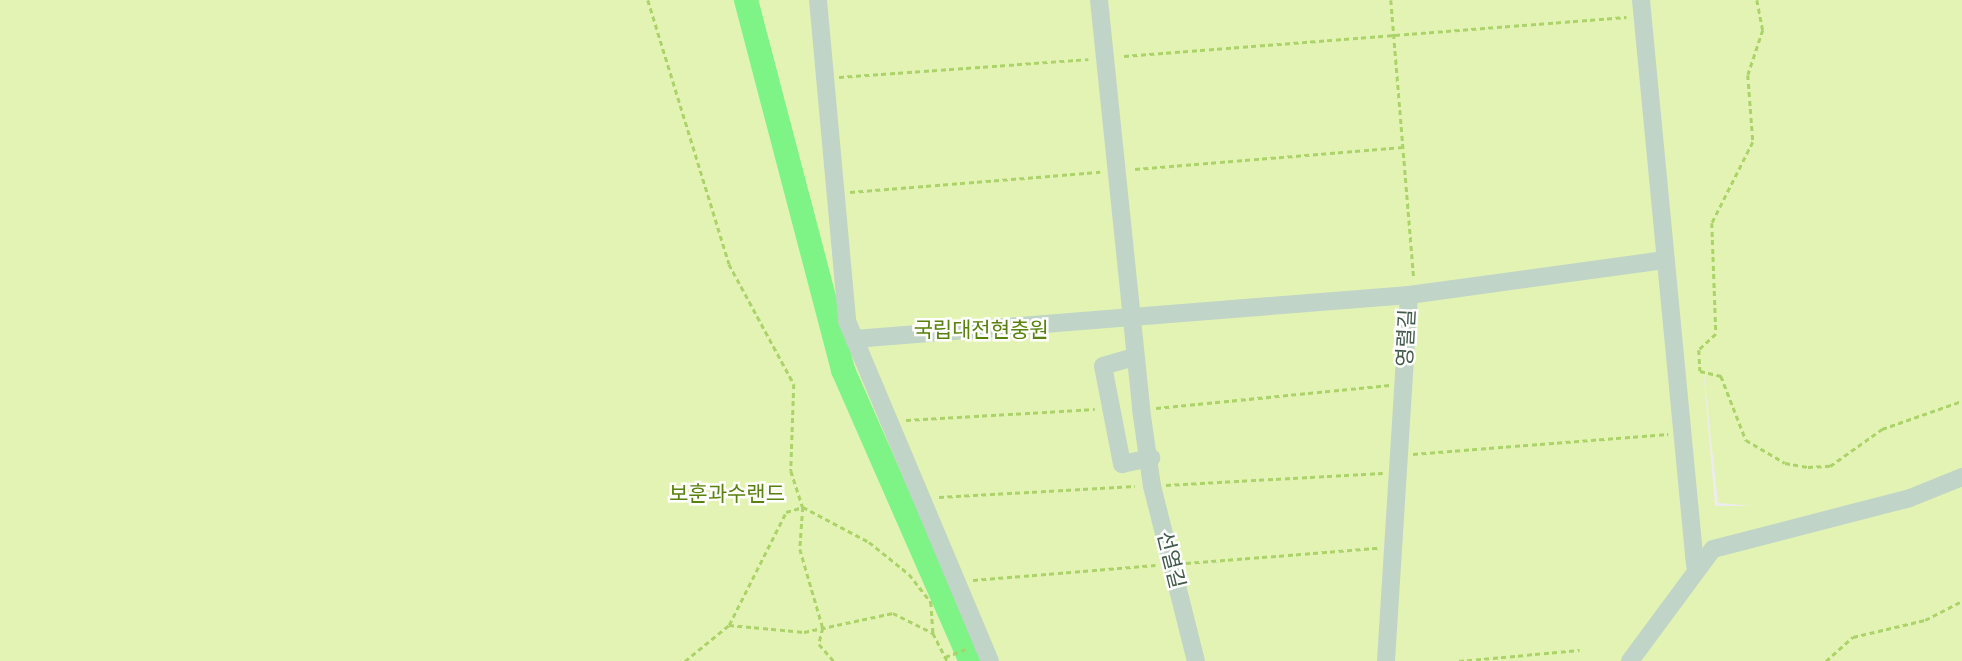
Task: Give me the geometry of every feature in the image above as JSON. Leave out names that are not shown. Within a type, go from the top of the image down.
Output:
[{"type":"lane","points":[[818,0],[836,193],[854,339],[990,661]]},
{"type":"lane","points":[[1098,0],[1128,315],[1134,357],[1141,410],[1151,458],[1122,464],[1113,408],[1102,366],[1134,357]]},
{"type":"lane","points":[[1640,8],[1695,565]]},
{"type":"lane","points":[[1411,288],[1663,260]]},
{"type":"lane","name":"영렬길","points":[[854,339],[1411,288],[1386,661]]},
{"type":"lane","name":"선열길","points":[[1151,458],[1196,661]]},
{"type":"lane","points":[[1630,661],[1695,565],[1713,548],[1910,498],[1962,477]]},
{"type":"path","points":[[648,0],[729,264],[794,384],[791,471],[803,506],[800,550],[823,628],[819,644],[834,661]]},
{"type":"path","points":[[1391,0],[1411,288]]},
{"type":"path","points":[[1757,0],[1763,30],[1748,75],[1753,142],[1712,223],[1716,334],[1699,350],[1700,371],[1721,376],[1746,440],[1785,463],[1808,467],[1830,466],[1882,429],[1962,401]]},
{"type":"path","points":[[1124,56],[1394,35],[1640,8]]},
{"type":"path","points":[[825,78],[1088,59]]},
{"type":"path","points":[[1135,169],[1403,148]]},
{"type":"path","points":[[836,193],[1100,172]]},
{"type":"path","points":[[1141,410],[1403,384]]},
{"type":"path","points":[[888,421],[1113,408]]},
{"type":"path","points":[[1410,454],[1670,434]]},
{"type":"path","points":[[685,661],[729,625],[786,512],[803,506],[869,542],[909,574],[931,602],[933,633],[946,659],[972,647]]},
{"type":"path","points":[[1826,661],[1853,638],[1925,620],[1962,601]]},
{"type":"path","points":[[729,625],[823,628],[893,613],[933,633]]},
{"type":"path","points":[[1459,661],[1579,650]]},
{"type":"green space","name":"국립대전현충원","points":[[0,0],[1962,0],[1962,661],[0,661]],"holes":[[[1702,356],[1718,503],[1753,506],[1715,506]]]},
{"type":"waterway","points":[[746,0],[843,370],[971,661]]},
{"type":"park label","name":"보훈과수랜드","points":[[727,494]]}]
